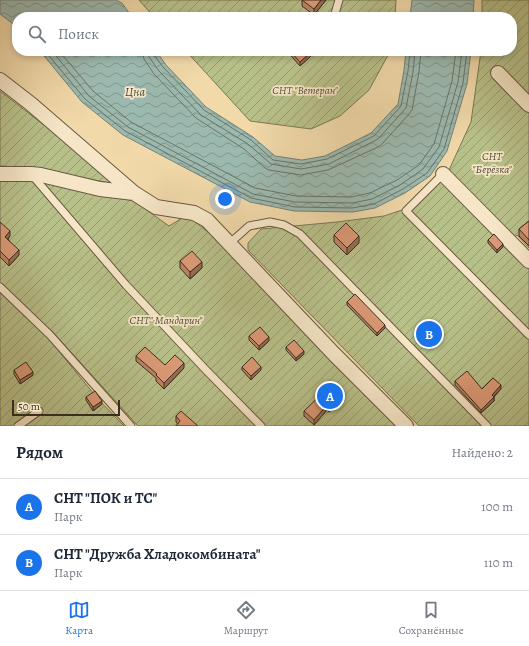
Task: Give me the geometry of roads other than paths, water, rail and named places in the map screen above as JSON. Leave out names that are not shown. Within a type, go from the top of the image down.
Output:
[{"type":"street","points":[[498,73],[529,105]]},
{"type":"street","points":[[0,80],[31,104],[134,193],[156,207],[194,213],[208,220],[334,354],[406,426]]},
{"type":"street","points":[[0,174],[41,175],[100,189],[134,193]]},
{"type":"street","points":[[442,174],[529,261]]},
{"type":"lane","points":[[335,12],[339,0]]},
{"type":"lane","points":[[31,174],[126,285],[261,426]]},
{"type":"lane","points":[[442,174],[406,211],[529,335]]},
{"type":"lane","points":[[230,243],[249,226],[270,222],[284,225],[300,234],[487,426]]},
{"type":"lane","points":[[0,287],[50,335],[131,426]]},
{"type":"lane","points":[[18,426],[39,411]]},
{"type":"water","points":[[0,0],[116,0],[122,3],[128,12],[12,12],[12,23],[0,14]]},
{"type":"water","points":[[412,0],[474,0],[473,12],[411,12]]},
{"type":"water","name":"Цна","points":[[44,56],[160,56],[166,65],[206,107],[253,137],[275,156],[302,160],[325,156],[371,133],[398,104],[405,56],[470,56],[467,84],[447,151],[430,176],[405,193],[375,208],[353,212],[294,211],[250,202],[123,135],[82,102]]},
{"type":"place","name":"СНТ \"Дружба Хладокомбината\"","points":[[429,334]]},
{"type":"place","name":"СНТ \"ПОК и ТС\"","points":[[330,396]]},
{"type":"park label","name":"СНТ \"Ветеран\"","points":[[305,90]]},
{"type":"park label","name":"СНТ \"Берёзка\"","points":[[492,162]]},
{"type":"park label","name":"СНТ\" Мандарин\"","points":[[166,320]]}]
